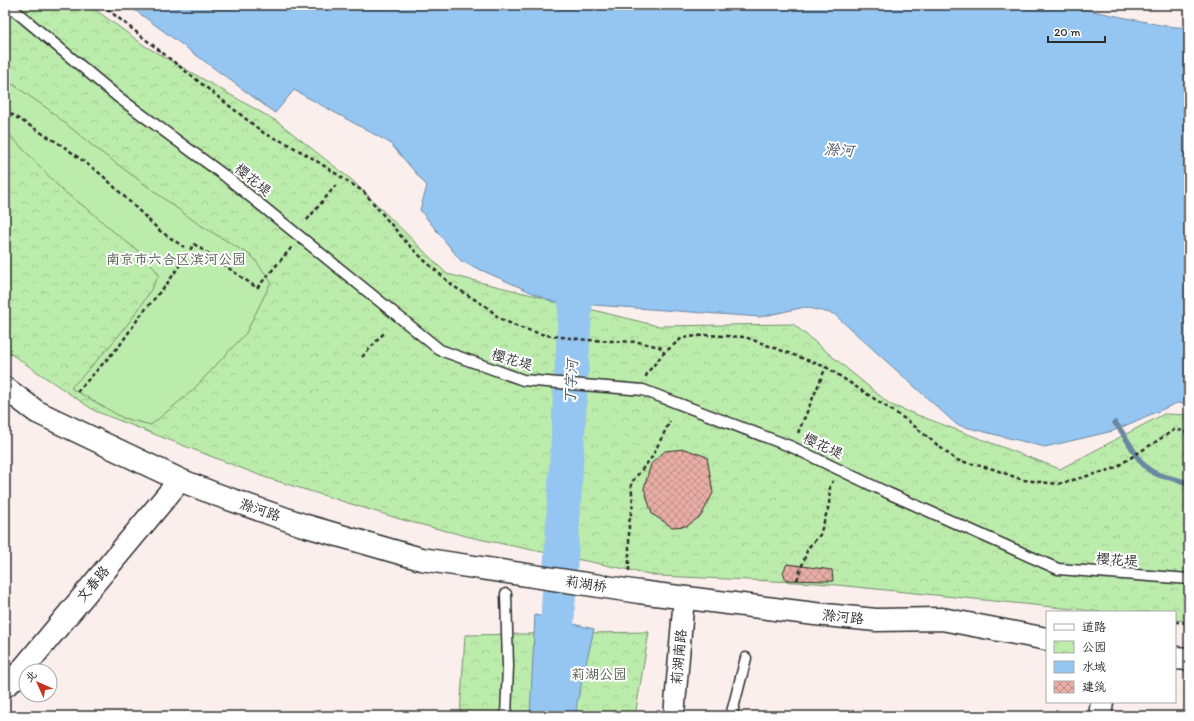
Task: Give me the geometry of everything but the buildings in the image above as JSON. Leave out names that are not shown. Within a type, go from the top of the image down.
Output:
[{"type":"street","name":"滁河路","points":[[5,388],[37,412],[180,480],[215,494],[303,525],[421,559],[534,577]]},
{"type":"street","name":"文春路","points":[[5,686],[17,676],[180,480]]},
{"type":"street","name":"莉湖桥","points":[[534,577],[634,583]]},
{"type":"street","name":"滁河路","points":[[634,583],[684,597],[876,620],[942,619],[1046,639]]},
{"type":"street","name":"莉湖南路","points":[[674,716],[684,597]]},
{"type":"street","points":[[1176,658],[1189,660]]},
{"type":"street","points":[[1100,716],[1102,703]]},
{"type":"lane","name":"樱花堤","points":[[8,5],[118,97],[225,176],[440,350],[523,380],[643,390],[792,447],[1058,569],[1189,579]]},
{"type":"lane","points":[[506,594],[508,666],[506,716]]},
{"type":"lane","points":[[731,716],[746,658]]},
{"type":"path","points":[[102,5],[265,134],[286,143],[312,158],[364,192],[405,241],[425,261],[453,286],[487,307],[499,318],[545,335],[587,340],[638,342],[660,346],[664,353]]},
{"type":"path","points":[[5,109],[57,142],[102,174],[160,231],[184,247]]},
{"type":"path","points":[[307,220],[336,185]]},
{"type":"path","points":[[77,392],[120,345],[140,316],[169,282],[194,244],[257,288],[294,244]]},
{"type":"path","points":[[362,357],[384,333]]},
{"type":"path","points":[[643,390],[647,372],[664,353],[682,338],[705,335],[745,337],[826,367],[908,421],[956,460],[994,469],[1023,480],[1058,484],[1114,469],[1174,430],[1189,431]]},
{"type":"path","points":[[792,447],[826,367]]},
{"type":"path","points":[[634,583],[629,523],[632,504],[631,483],[652,456],[670,421]]},
{"type":"path","points":[[1185,430],[1189,437]]},
{"type":"path","points":[[797,580],[808,548],[820,535],[829,505],[830,486],[834,480],[843,474],[852,475]]},
{"type":"path","points":[[1176,622],[1189,623]]},
{"type":"green space","name":"南京市六合区滨河公园","points":[[5,5],[89,5],[145,46],[278,122],[353,181],[447,274],[658,326],[793,324],[891,405],[1060,469],[1164,414],[1189,415],[1189,621],[1176,620],[1176,611],[1092,611],[817,583],[659,576],[474,538],[403,520],[264,477],[95,411],[5,350]]},
{"type":"green space","points":[[5,79],[48,109],[94,147],[197,223],[253,257],[271,282],[246,333],[193,390],[151,425],[123,418],[71,388],[108,348],[130,321],[141,306],[159,275],[147,258],[89,210],[63,191],[5,130]]},
{"type":"green space","name":"莉湖公园","points":[[649,632],[635,716],[460,716],[465,635]]},
{"type":"water","name":"滁河","points":[[128,5],[1064,5],[1165,26],[1189,28],[1189,404],[1177,403],[1113,431],[1045,447],[957,425],[834,314],[805,307],[760,317],[553,302],[461,261],[420,210],[427,186],[390,143],[294,90],[275,113]]},
{"type":"water","points":[[535,615],[594,629],[577,703],[576,716],[530,716]]},
{"type":"waterway","name":"丁字河","points":[[552,716],[578,257]]},
{"type":"waterway","points":[[1115,423],[1136,455],[1146,467],[1155,474],[1180,480],[1189,484]]}]
